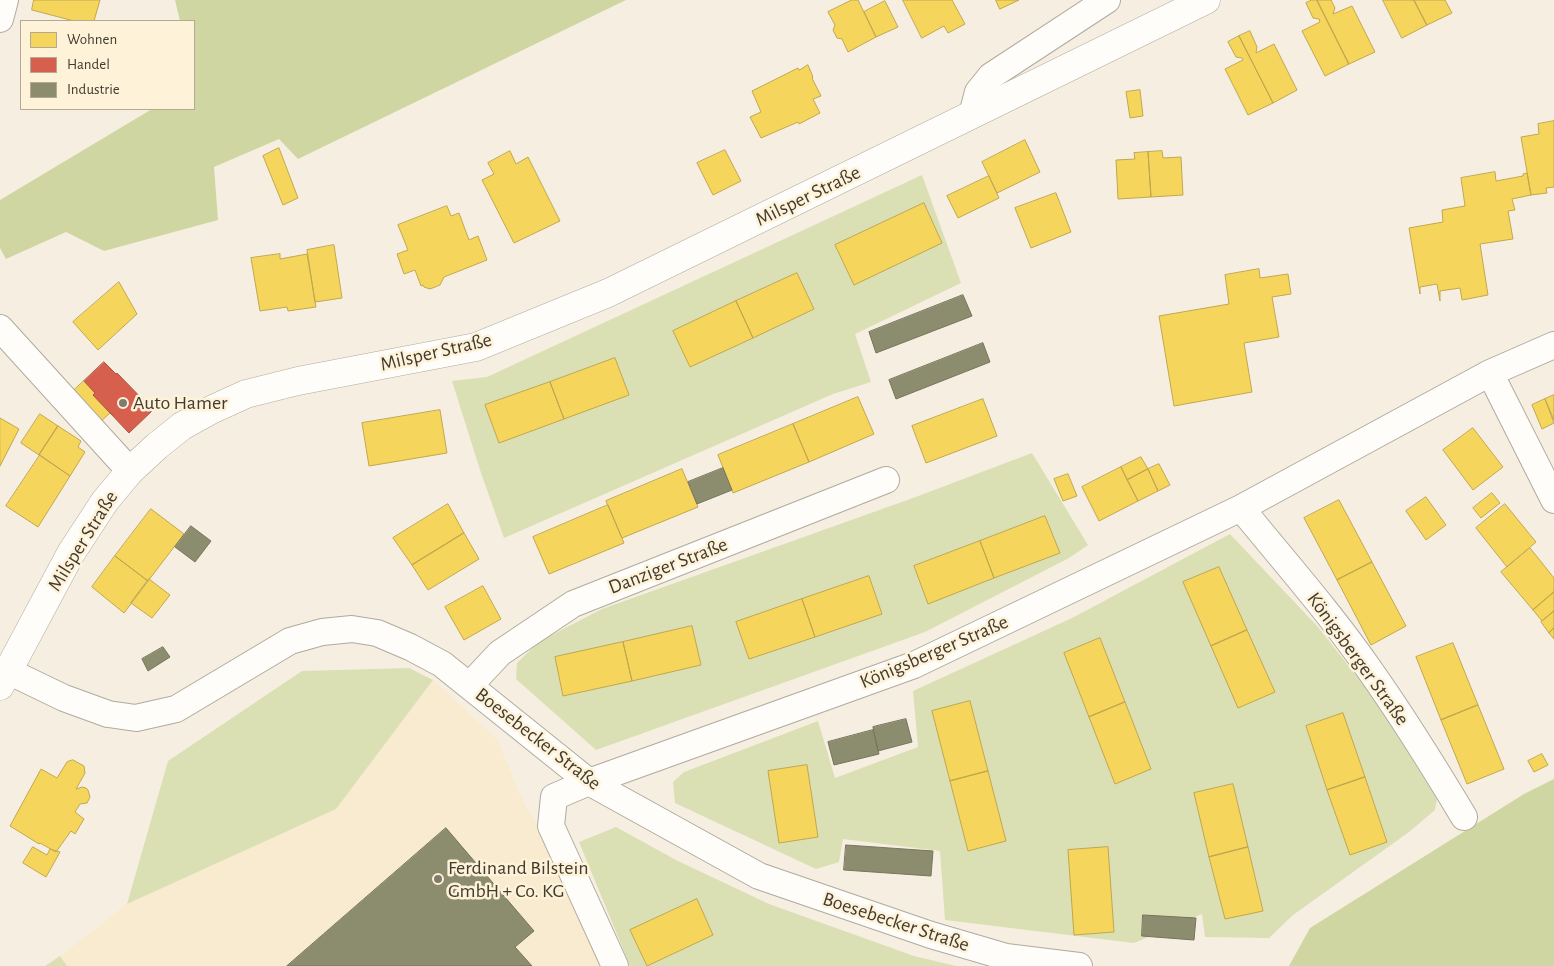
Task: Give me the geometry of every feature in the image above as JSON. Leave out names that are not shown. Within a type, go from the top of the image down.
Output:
[{"type":"street","points":[[0,19],[5,0]]},
{"type":"street","points":[[972,115],[978,92],[991,76],[1107,0]]},
{"type":"street","name":"Milsper Straße","points":[[4,679],[71,553],[105,500],[130,471],[182,426],[246,394],[298,381],[476,347],[634,281],[1206,0]]},
{"type":"street","points":[[0,328],[130,471]]},
{"type":"street","name":"Königsberger Straße","points":[[615,966],[551,826],[554,797],[589,782],[914,665],[1241,508],[1490,373],[1554,345]]},
{"type":"street","points":[[1490,373],[1554,500]]},
{"type":"street","name":"Danziger Straße","points":[[470,685],[500,652],[573,604],[886,480]]},
{"type":"street","name":"Königsberger Straße","points":[[1241,508],[1369,669],[1430,761],[1464,817]]},
{"type":"street","name":"Boesebecker Straße","points":[[4,679],[108,714],[136,718],[176,709],[290,641],[322,632],[352,629],[377,633],[410,647],[442,664],[589,782],[759,876],[1006,958],[1079,966]]},
{"type":"shaded area","name":"Ferdinand Bilstein GmbH + Co. KG","points":[[433,680],[498,740],[519,793],[579,903],[605,966],[67,966],[60,956],[127,904],[336,809]]},
{"type":"green space","points":[[175,0],[626,0],[298,159],[279,139],[214,167],[218,220],[104,251],[66,232],[6,259],[0,248],[0,200],[150,110],[195,110],[195,20],[180,20]]},
{"type":"green space","points":[[922,175],[961,283],[855,334],[871,382],[833,394],[504,538],[452,381],[487,377]]},
{"type":"green space","points":[[1032,453],[1088,545],[1069,558],[925,632],[596,750],[516,679],[517,663],[540,641],[602,609],[913,498]]},
{"type":"green space","points":[[1230,534],[1318,627],[1374,698],[1437,799],[1435,810],[1409,832],[1293,915],[1269,938],[1205,937],[1202,914],[1134,943],[945,920],[940,851],[843,839],[839,862],[816,869],[675,803],[673,782],[684,772],[818,721],[835,778],[918,747],[913,691],[1072,618]]},
{"type":"green space","points":[[409,668],[433,680],[336,809],[127,904],[168,761],[302,671]]},
{"type":"green space","points":[[1554,779],[1554,966],[1289,966],[1310,928],[1524,794]]},
{"type":"green space","points":[[616,827],[678,861],[769,904],[914,956],[956,966],[630,966],[579,842]]},
{"type":"green space","points":[[60,956],[67,966],[45,966]]},
{"type":"building: Wohnen","points":[[34,0],[100,0],[94,20],[70,20],[32,10]]},
{"type":"building: Wohnen","points":[[852,0],[858,0],[876,37],[848,52],[842,39],[837,38],[833,30],[835,25],[828,12]]},
{"type":"building: Wohnen","points":[[903,0],[952,0],[965,24],[948,33],[944,26],[922,38]]},
{"type":"building: Wohnen","points":[[996,0],[1019,0],[1000,9]]},
{"type":"building: Wohnen","points":[[1317,0],[1349,64],[1325,76],[1302,31],[1320,22],[1319,19],[1313,18],[1306,3]]},
{"type":"building: Wohnen","points":[[1317,0],[1331,0],[1335,8],[1333,14],[1352,6],[1375,52],[1349,64]]},
{"type":"building: Wohnen","points":[[1383,0],[1414,0],[1427,25],[1402,38]]},
{"type":"building: Wohnen","points":[[1414,0],[1445,0],[1452,13],[1427,25]]},
{"type":"building: Wohnen","points":[[885,1],[898,27],[876,37],[864,12]]},
{"type":"building: Wohnen","points":[[1250,31],[1257,47],[1256,53],[1274,44],[1297,90],[1273,103],[1239,36]]},
{"type":"building: Wohnen","points":[[1239,36],[1273,103],[1248,115],[1225,69],[1243,60],[1236,57],[1228,42]]},
{"type":"building: Wohnen","points":[[808,65],[821,96],[813,99],[820,113],[799,124],[798,122],[761,138],[750,117],[761,112],[752,91]]},
{"type":"building: Wohnen","points":[[1140,90],[1143,116],[1130,118],[1126,92]]},
{"type":"building: Wohnen","points":[[1554,121],[1554,187],[1546,188],[1547,193],[1531,195],[1521,137],[1539,134],[1538,124]]},
{"type":"building: Wohnen","points":[[1025,140],[1040,172],[997,193],[982,162]]},
{"type":"building: Wohnen","points":[[279,148],[298,198],[283,205],[263,156]]},
{"type":"building: Wohnen","points":[[725,150],[741,181],[713,195],[697,163]]},
{"type":"building: Wohnen","points":[[510,151],[516,164],[528,157],[560,221],[514,243],[482,180],[494,174],[488,163]]},
{"type":"building: Wohnen","points":[[1162,151],[1163,158],[1181,157],[1183,195],[1151,197],[1148,152]]},
{"type":"building: Wohnen","points":[[1148,152],[1151,197],[1118,199],[1116,160],[1135,159],[1134,153]]},
{"type":"building: Wohnen","points":[[1495,172],[1496,181],[1523,176],[1523,174],[1527,173],[1531,195],[1512,199],[1515,210],[1508,211],[1513,239],[1480,244],[1488,295],[1462,300],[1460,288],[1440,291],[1440,301],[1437,284],[1420,287],[1420,294],[1409,228],[1443,222],[1442,210],[1465,206],[1461,178]]},
{"type":"building: Wohnen","points":[[989,176],[999,198],[958,218],[947,196]]},
{"type":"building: Wohnen","points":[[1056,193],[1071,232],[1031,248],[1015,208]]},
{"type":"building: Wohnen","points":[[924,203],[942,243],[854,285],[835,245]]},
{"type":"building: Wohnen","points":[[447,206],[451,216],[459,213],[469,240],[478,236],[487,260],[444,277],[440,285],[430,289],[423,285],[421,286],[415,270],[404,274],[397,254],[408,250],[398,225]]},
{"type":"building: Wohnen","points":[[334,245],[342,298],[315,302],[307,250]]},
{"type":"building: Wohnen","points":[[280,254],[280,259],[307,254],[316,307],[288,311],[287,307],[260,311],[251,258]]},
{"type":"building: Wohnen","points":[[1259,269],[1260,278],[1288,274],[1291,294],[1272,297],[1279,337],[1244,343],[1252,392],[1174,406],[1159,316],[1229,304],[1225,275]]},
{"type":"building: Wohnen","points":[[797,273],[814,309],[753,338],[736,301]]},
{"type":"building: Wohnen","points":[[119,282],[137,314],[98,350],[73,322]]},
{"type":"building: Wohnen","points":[[736,301],[753,338],[690,367],[673,331]]},
{"type":"building: Wohnen","points":[[615,358],[629,395],[564,419],[550,382]]},
{"type":"building: Wohnen","points":[[84,381],[95,393],[93,395],[110,413],[99,423],[71,393]]},
{"type":"building: Wohnen","points":[[550,382],[564,419],[499,443],[485,405]]},
{"type":"building: Wohnen","points":[[1554,395],[1554,420],[1545,399]]},
{"type":"building: Wohnen","points":[[858,397],[874,434],[809,462],[793,424]]},
{"type":"building: Wohnen","points":[[983,399],[997,436],[926,463],[912,426]]},
{"type":"building: Wohnen","points":[[1545,399],[1554,423],[1542,429],[1532,405]]},
{"type":"building: Wohnen","points":[[440,410],[447,453],[369,466],[362,423]]},
{"type":"building: Wohnen","points":[[40,414],[58,426],[39,455],[21,443]]},
{"type":"building: Wohnen","points":[[0,418],[19,429],[0,466]]},
{"type":"building: Wohnen","points":[[793,424],[809,462],[733,493],[718,455]]},
{"type":"building: Wohnen","points":[[58,426],[81,441],[78,447],[85,452],[70,476],[39,455]]},
{"type":"building: Wohnen","points":[[1473,428],[1503,467],[1473,490],[1443,450]]},
{"type":"building: Wohnen","points":[[40,455],[70,476],[38,527],[6,506]]},
{"type":"building: Wohnen","points":[[1141,457],[1148,469],[1127,480],[1121,467]]},
{"type":"building: Wohnen","points":[[1159,464],[1170,485],[1158,491],[1148,469]]},
{"type":"building: Wohnen","points":[[1121,467],[1138,501],[1099,521],[1082,487]]},
{"type":"building: Wohnen","points":[[682,469],[698,507],[622,538],[606,501]]},
{"type":"building: Wohnen","points":[[1148,469],[1158,491],[1138,501],[1127,480]]},
{"type":"building: Wohnen","points":[[1068,474],[1077,496],[1063,501],[1054,479]]},
{"type":"building: Wohnen","points":[[1492,493],[1500,503],[1481,518],[1473,508]]},
{"type":"building: Wohnen","points":[[1426,497],[1446,525],[1426,540],[1406,511]]},
{"type":"building: Wohnen","points":[[1339,500],[1372,562],[1337,580],[1304,518]]},
{"type":"building: Wohnen","points":[[448,504],[464,533],[412,565],[393,538]]},
{"type":"building: Wohnen","points":[[1505,504],[1536,542],[1507,567],[1476,528]]},
{"type":"building: Wohnen","points":[[608,505],[624,543],[549,574],[533,537]]},
{"type":"building: Wohnen","points":[[151,509],[184,534],[148,581],[115,556]]},
{"type":"building: Wohnen","points":[[1045,516],[1060,553],[994,578],[980,541]]},
{"type":"building: Wohnen","points":[[464,533],[479,559],[428,590],[412,565]]},
{"type":"building: Wohnen","points":[[980,541],[994,578],[928,604],[914,566]]},
{"type":"building: Wohnen","points":[[1530,548],[1554,578],[1554,592],[1533,610],[1501,572]]},
{"type":"building: Wohnen","points":[[115,556],[148,581],[124,613],[92,587]]},
{"type":"building: Wohnen","points":[[1372,562],[1406,626],[1371,645],[1337,580]]},
{"type":"building: Wohnen","points":[[1219,567],[1247,630],[1211,646],[1183,582]]},
{"type":"building: Wohnen","points":[[869,576],[882,614],[815,637],[802,599]]},
{"type":"building: Wohnen","points":[[149,579],[170,595],[152,618],[131,603]]},
{"type":"building: Wohnen","points":[[483,586],[501,619],[464,640],[445,607]]},
{"type":"building: Wohnen","points":[[1554,592],[1554,611],[1542,621],[1533,610]]},
{"type":"building: Wohnen","points":[[802,599],[815,637],[749,659],[736,622]]},
{"type":"building: Wohnen","points":[[1554,611],[1554,628],[1549,633],[1541,622]]},
{"type":"building: Wohnen","points":[[692,626],[701,665],[632,681],[623,642]]},
{"type":"building: Wohnen","points":[[1554,628],[1554,639],[1549,633]]},
{"type":"building: Wohnen","points":[[1247,630],[1275,692],[1238,708],[1211,646]]},
{"type":"building: Wohnen","points":[[1100,638],[1125,702],[1089,717],[1064,653]]},
{"type":"building: Wohnen","points":[[623,642],[632,681],[563,696],[555,657]]},
{"type":"building: Wohnen","points":[[1453,643],[1478,705],[1441,720],[1416,657]]},
{"type":"building: Wohnen","points":[[970,701],[988,771],[950,781],[932,711]]},
{"type":"building: Wohnen","points":[[1125,702],[1151,769],[1115,784],[1089,717]]},
{"type":"building: Wohnen","points":[[1478,705],[1504,769],[1467,784],[1441,720]]},
{"type":"building: Wohnen","points":[[1343,713],[1365,777],[1327,790],[1306,726]]},
{"type":"building: Wohnen","points":[[1542,754],[1548,765],[1534,772],[1528,761]]},
{"type":"building: Wohnen","points":[[73,760],[84,766],[85,773],[76,789],[86,788],[90,797],[87,803],[80,804],[75,812],[84,819],[75,834],[71,831],[56,852],[10,826],[41,769],[57,778],[67,762]]},
{"type":"building: Wohnen","points":[[807,765],[818,837],[779,843],[768,771]]},
{"type":"building: Wohnen","points":[[988,771],[1006,841],[968,851],[950,781]]},
{"type":"building: Wohnen","points":[[1365,777],[1387,842],[1350,855],[1327,790]]},
{"type":"building: Wohnen","points":[[1233,784],[1248,847],[1209,857],[1194,793]]},
{"type":"building: Wohnen","points":[[33,847],[47,855],[50,849],[60,852],[46,877],[23,863]]},
{"type":"building: Wohnen","points":[[1108,847],[1114,932],[1074,935],[1068,850]]},
{"type":"building: Wohnen","points":[[1248,847],[1263,911],[1225,919],[1209,857]]},
{"type":"building: Wohnen","points":[[697,899],[713,935],[647,966],[630,930]]},
{"type":"building: Handel","name":"Auto Hamer","points":[[104,362],[153,410],[129,433],[93,395],[95,393],[84,381]]},
{"type":"building: Industrie","points":[[963,295],[972,316],[876,353],[869,332]]},
{"type":"building: Industrie","points":[[983,343],[990,362],[896,399],[889,380]]},
{"type":"building: Industrie","points":[[723,468],[732,490],[697,504],[688,482]]},
{"type":"building: Industrie","points":[[191,526],[211,541],[195,562],[175,547]]},
{"type":"building: Industrie","points":[[163,647],[170,657],[148,671],[142,659]]},
{"type":"building: Industrie","points":[[906,719],[912,742],[878,751],[873,727]]},
{"type":"building: Industrie","points":[[873,730],[879,754],[834,765],[828,742]]},
{"type":"building: Industrie","name":"Ferdinand Bilstein GmbH + Co. KG","points":[[446,828],[534,931],[515,947],[532,966],[287,966]]},
{"type":"building: Industrie","points":[[846,845],[933,851],[931,876],[844,870]]},
{"type":"building: Industrie","points":[[1143,915],[1196,918],[1194,940],[1142,936]]},
{"type":"place","name":"Auto Hamer","points":[[123,403]]},
{"type":"place","name":"Ferdinand Bilstein GmbH + Co. KG","points":[[438,879]]}]
